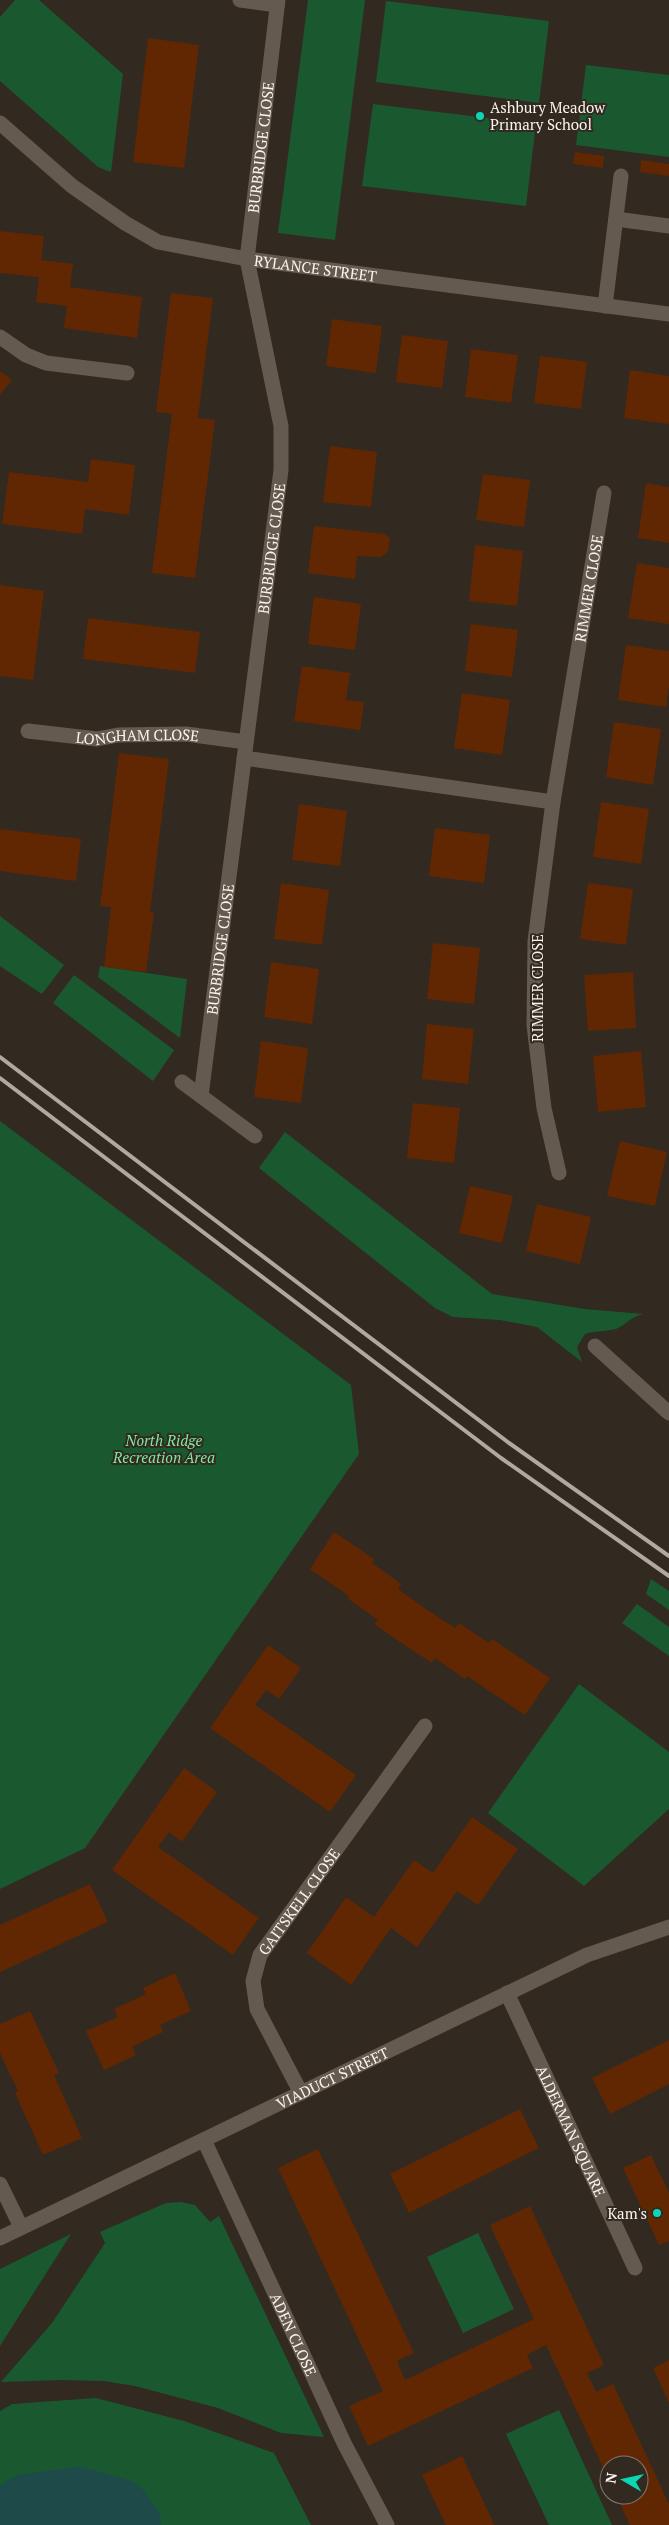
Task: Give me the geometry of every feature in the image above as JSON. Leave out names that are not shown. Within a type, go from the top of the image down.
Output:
[{"type":"street","points":[[240,0],[277,3]]},
{"type":"street","name":"BURBRIDGE CLOSE","points":[[201,1096],[281,470],[281,426],[247,259],[277,3]]},
{"type":"street","name":"RYLANCE STREET","points":[[0,123],[72,186],[124,223],[158,242],[247,259],[669,314]]},
{"type":"street","points":[[605,306],[621,176]]},
{"type":"street","points":[[616,218],[669,226]]},
{"type":"street","points":[[0,337],[26,355],[46,363],[127,373]]},
{"type":"street","name":"RIMMER CLOSE","points":[[559,1173],[544,1108],[534,1025],[535,941],[553,802],[604,493]]},
{"type":"street","name":"LONGHAM CLOSE","points":[[28,731],[97,739],[118,735],[186,734],[246,742]]},
{"type":"street","points":[[244,758],[553,802]]},
{"type":"street","points":[[182,1082],[255,1136]]},
{"type":"street","points":[[595,1346],[669,1413]]},
{"type":"street","name":"GAITSKELL CLOSE","points":[[301,2093],[258,2009],[253,1981],[260,1955],[425,1726]]},
{"type":"street","name":"VIADUCT STREET","points":[[0,2238],[587,1955],[669,1927]]},
{"type":"street","name":"ALDERMAN SQUARE","points":[[507,1994],[635,2268]]},
{"type":"street","name":"ADEN CLOSE","points":[[204,2140],[344,2443],[387,2525]]},
{"type":"street","points":[[0,2184],[21,2227]]},
{"type":"green space","points":[[15,0],[39,0],[123,74],[111,172],[98,167],[0,81],[0,17]]},
{"type":"green space","points":[[308,0],[365,0],[335,240],[278,233]]},
{"type":"green space","points":[[386,1],[549,21],[539,103],[376,82]]},
{"type":"green space","points":[[586,65],[669,75],[669,157],[576,145]]},
{"type":"green space","points":[[373,104],[536,124],[526,206],[362,186]]},
{"type":"green space","points":[[0,916],[64,965],[42,994],[0,966]]},
{"type":"green space","points":[[100,966],[187,979],[180,1038],[98,977]]},
{"type":"green space","points":[[74,975],[174,1050],[153,1081],[53,1003]]},
{"type":"green space","name":"North Ridge Recreation Area","points":[[0,1121],[351,1385],[359,1454],[85,1848],[0,1889]]},
{"type":"green space","points":[[285,1132],[492,1294],[585,1309],[643,1314],[615,1329],[585,1334],[577,1347],[582,1362],[537,1327],[500,1320],[453,1317],[435,1308],[259,1168]]},
{"type":"green space","points":[[651,1579],[669,1591],[669,1610],[646,1594]]},
{"type":"green space","points":[[637,1604],[669,1627],[669,1656],[622,1623]]},
{"type":"green space","points":[[579,1684],[669,1752],[669,1809],[584,1886],[488,1813]]},
{"type":"green space","points":[[181,2202],[195,2205],[210,2222],[219,2216],[324,2437],[281,2433],[218,2408],[135,2386],[104,2381],[1,2382],[52,2323],[105,2243],[100,2232],[166,2203]]},
{"type":"green space","points":[[478,2233],[514,2309],[463,2333],[427,2257]]},
{"type":"green space","points":[[71,2234],[0,2346],[0,2269]]},
{"type":"green space","points":[[96,2398],[184,2421],[274,2453],[311,2525],[147,2525],[130,2495],[47,2488],[0,2510],[0,2411],[12,2404]]},
{"type":"green space","points":[[559,2410],[599,2497],[599,2505],[603,2505],[612,2525],[549,2525],[506,2434]]},
{"type":"building","points":[[148,38],[199,45],[184,168],[133,162]]},
{"type":"building","points":[[575,152],[604,156],[603,168],[573,164]]},
{"type":"building","points":[[641,160],[669,164],[669,176],[640,172]]},
{"type":"building","points":[[0,231],[44,236],[41,260],[73,264],[70,287],[142,297],[137,338],[64,328],[67,306],[36,302],[39,277],[0,273]]},
{"type":"building","points":[[171,293],[213,298],[198,418],[215,420],[195,578],[152,573],[172,414],[156,412]]},
{"type":"building","points":[[332,319],[382,326],[376,373],[326,366]]},
{"type":"building","points":[[402,335],[448,341],[442,388],[396,382]]},
{"type":"building","points":[[471,349],[518,355],[511,403],[465,397]]},
{"type":"building","points":[[540,356],[587,362],[581,409],[534,403]]},
{"type":"building","points":[[630,370],[669,376],[669,424],[624,418]]},
{"type":"building","points":[[0,371],[12,380],[0,395]]},
{"type":"building","points":[[330,446],[377,452],[371,507],[323,502]]},
{"type":"building","points":[[91,459],[135,465],[129,515],[85,509],[82,534],[2,524],[9,472],[88,482]]},
{"type":"building","points":[[483,474],[530,480],[524,527],[476,520]]},
{"type":"building","points":[[646,483],[669,487],[669,543],[638,538]]},
{"type":"building","points":[[314,526],[384,534],[390,538],[388,552],[381,557],[357,556],[355,579],[308,573]]},
{"type":"building","points":[[475,545],[523,551],[517,606],[469,601]]},
{"type":"building","points":[[637,563],[669,568],[669,624],[628,618]]},
{"type":"building","points":[[0,585],[44,591],[33,680],[0,676]]},
{"type":"building","points":[[314,597],[361,604],[355,650],[308,644]]},
{"type":"building","points":[[88,618],[200,632],[195,673],[83,659]]},
{"type":"building","points":[[471,624],[518,630],[512,677],[465,671]]},
{"type":"building","points":[[626,645],[669,651],[669,686],[666,707],[618,700]]},
{"type":"building","points":[[302,666],[350,673],[346,700],[364,702],[360,730],[294,721]]},
{"type":"building","points":[[462,693],[510,700],[502,755],[454,748]]},
{"type":"building","points":[[614,722],[661,729],[653,785],[606,777]]},
{"type":"building","points":[[119,753],[169,759],[150,912],[154,913],[146,972],[104,967],[111,907],[100,906]]},
{"type":"building","points":[[601,802],[649,809],[641,864],[593,857]]},
{"type":"building","points":[[299,804],[347,811],[340,866],[292,860]]},
{"type":"building","points":[[435,828],[490,835],[484,883],[429,876]]},
{"type":"building","points":[[0,829],[81,839],[76,881],[0,871]]},
{"type":"building","points":[[281,883],[329,890],[322,945],[274,939]]},
{"type":"building","points":[[588,883],[633,889],[626,945],[580,939]]},
{"type":"building","points":[[433,943],[480,948],[474,1004],[427,999]]},
{"type":"building","points":[[271,962],[319,969],[312,1024],[264,1017]]},
{"type":"building","points":[[633,972],[636,1028],[588,1031],[584,975]]},
{"type":"building","points":[[427,1024],[474,1029],[468,1084],[422,1079]]},
{"type":"building","points":[[261,1041],[308,1048],[301,1103],[254,1097]]},
{"type":"building","points":[[641,1051],[646,1107],[598,1112],[593,1056]]},
{"type":"building","points":[[413,1103],[460,1108],[454,1163],[407,1158]]},
{"type":"building","points":[[620,1141],[667,1152],[655,1206],[607,1196]]},
{"type":"building","points":[[470,1186],[513,1196],[502,1243],[459,1233]]},
{"type":"building","points":[[537,1204],[591,1217],[580,1264],[526,1251]]},
{"type":"building","points":[[334,1532],[374,1559],[372,1563],[401,1584],[398,1589],[426,1609],[455,1628],[459,1623],[489,1643],[492,1639],[550,1678],[525,1715],[467,1676],[465,1679],[435,1658],[432,1663],[403,1644],[374,1624],[378,1620],[348,1599],[349,1596],[310,1569]]},
{"type":"building","points":[[268,1645],[301,1668],[279,1699],[266,1690],[255,1705],[356,1775],[330,1812],[210,1728]]},
{"type":"building","points":[[184,1768],[217,1792],[182,1842],[169,1832],[158,1847],[259,1918],[233,1955],[112,1870]]},
{"type":"building","points":[[472,1817],[518,1849],[478,1905],[457,1891],[417,1947],[391,1928],[351,1985],[307,1953],[346,1897],[374,1917],[414,1860],[433,1873]]},
{"type":"building","points":[[90,1884],[108,1922],[0,1972],[0,1925]]},
{"type":"building","points":[[175,1973],[191,2011],[160,2025],[163,2032],[132,2047],[136,2055],[104,2070],[86,2031],[118,2017],[114,2009],[146,1994],[143,1988]]},
{"type":"building","points":[[30,2011],[59,2073],[54,2075],[82,2138],[43,2155],[15,2093],[18,2091],[0,2053],[0,2024]]},
{"type":"building","points":[[669,2040],[669,2084],[610,2114],[592,2078]]},
{"type":"building","points":[[520,2109],[539,2148],[409,2213],[390,2174]]},
{"type":"building","points":[[318,2149],[414,2353],[397,2361],[405,2380],[534,2319],[490,2225],[530,2206],[604,2365],[587,2373],[596,2392],[613,2384],[646,2455],[599,2455],[599,2459],[546,2345],[527,2355],[533,2368],[368,2446],[349,2406],[383,2391],[278,2168]]},
{"type":"building","name":"Kam's","points":[[651,2155],[669,2193],[669,2241],[659,2245],[623,2168]]},
{"type":"building","points":[[669,2360],[669,2403],[653,2368]]},
{"type":"building","points":[[462,2456],[494,2525],[446,2525],[422,2475]]},
{"type":"building","points":[[649,2461],[669,2504],[669,2525],[630,2525],[621,2505],[649,2505]]},
{"type":"waterway","points":[[0,2523],[27,2506],[79,2499],[119,2511],[129,2525]]},
{"type":"railway","points":[[0,1057],[509,1443],[669,1556]]},
{"type":"railway","points":[[0,1078],[501,1458],[669,1576]]},
{"type":"place","name":"Ashbury Meadow Primary School","points":[[480,116]]},
{"type":"place","name":"Kam's","points":[[657,2213]]}]
